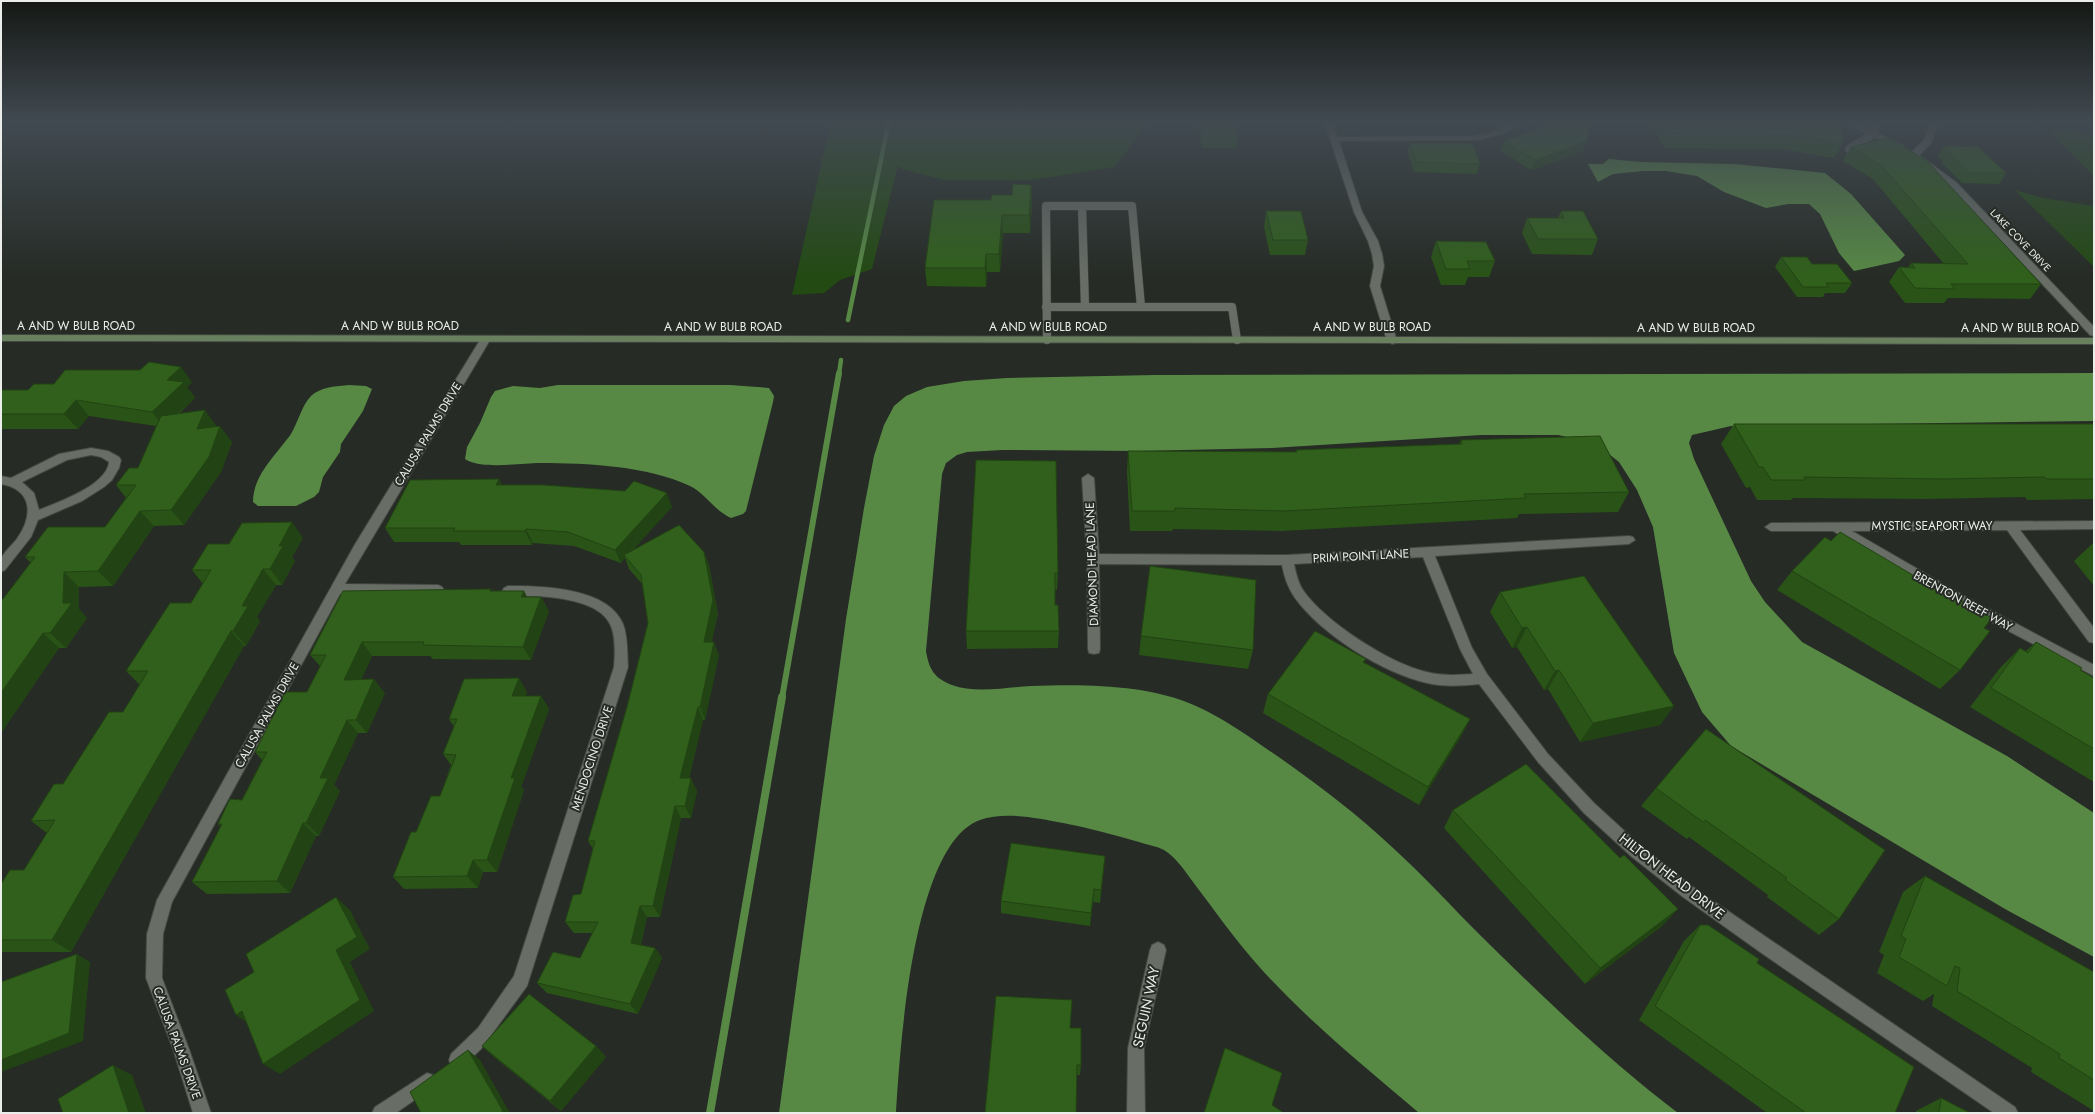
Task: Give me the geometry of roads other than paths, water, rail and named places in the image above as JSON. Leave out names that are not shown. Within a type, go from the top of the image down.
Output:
[{"type":"street","points":[[1345,173],[1358,212],[1373,241],[1377,254],[1379,266],[1375,286],[1392,340]]},
{"type":"street","name":"LAKE COVE DRIVE","points":[[1938,173],[1953,184],[2094,333]]},
{"type":"street","name":"A AND W BULB ROAD","points":[[1,338],[485,340],[2094,341]]},
{"type":"street","name":"CALUSA PALMS DRIVE","points":[[202,1113],[181,1049],[154,978],[155,934],[165,900],[358,549],[485,340]]},
{"type":"street","points":[[13,482],[66,455],[92,450],[109,455],[115,460],[114,469],[98,486],[73,500],[33,517]]},
{"type":"street","name":"DIAMOND HEAD LANE","points":[[1088,478],[1093,559],[1094,649]]},
{"type":"street","points":[[1,480],[13,482],[27,490],[33,502],[33,517],[26,536],[1,567]]},
{"type":"street","name":"MYSTIC SEAPORT WAY","points":[[1771,527],[2094,525]]},
{"type":"street","points":[[2011,526],[2094,638]]},
{"type":"street","name":"BRENTON REEF WAY","points":[[1835,527],[1912,574],[2036,642],[2094,671]]},
{"type":"street","name":"PRIM POINT LANE","points":[[1093,559],[1287,560],[1428,553],[1629,540]]},
{"type":"street","name":"HILTON HEAD DRIVE","points":[[1428,553],[1438,582],[1466,649],[1482,678],[1543,758],[1589,808],[1637,852],[1766,947],[2009,1113]]},
{"type":"street","points":[[1287,560],[1290,576],[1299,594],[1321,617],[1359,644],[1398,668],[1422,677],[1447,681],[1482,678]]},
{"type":"street","points":[[337,589],[454,590]]},
{"type":"street","name":"MENDOCINO DRIVE","points":[[381,1113],[464,1054],[496,1016],[521,980],[621,667],[621,646],[615,620],[599,606],[568,595],[493,591]]},
{"type":"street","name":"SEGUIN WAY","points":[[1136,1113],[1136,1048],[1158,950]]},
{"type":"lane","points":[[1046,340],[1046,206],[1132,206],[1141,307]]},
{"type":"lane","points":[[1082,206],[1085,307]]},
{"type":"lane","points":[[1046,307],[1232,307],[1237,340]]},
{"type":"waterway","points":[[848,320],[878,173]]},
{"type":"waterway","points":[[839,374],[841,360]]},
{"type":"waterway","points":[[782,698],[839,373]]},
{"type":"waterway","points":[[710,1113],[782,697]]}]
